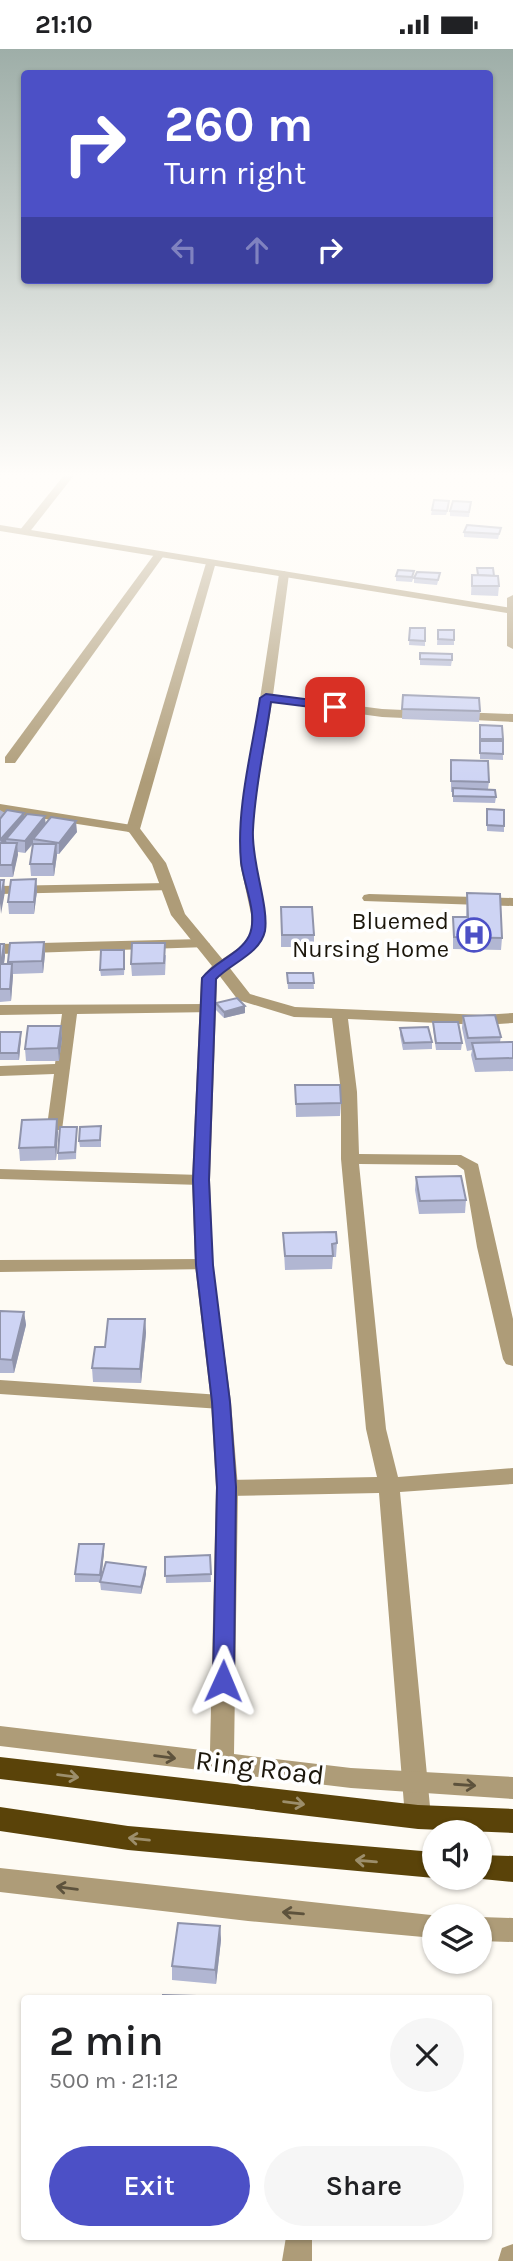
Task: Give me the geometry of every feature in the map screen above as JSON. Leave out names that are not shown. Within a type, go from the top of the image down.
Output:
[{"type":"highway","name":"Ring Road","points":[[0,1768],[418,1817],[513,1821]]},
{"type":"highway","points":[[0,1819],[141,1840],[422,1864]]},
{"type":"highway","points":[[492,1869],[513,1870]]},
{"type":"street","points":[[10,760],[143,577]]},
{"type":"street","points":[[133,829],[207,577]]},
{"type":"street","points":[[222,1764],[227,1487],[221,1402],[204,1265],[201,1180],[209,978],[220,966],[249,948],[258,932],[258,915],[247,863],[247,829],[284,577]]},
{"type":"street","points":[[303,577],[512,613]]},
{"type":"street","points":[[513,598],[513,646]]},
{"type":"street","points":[[266,698],[382,713],[513,717]]},
{"type":"street","points":[[0,808],[133,829],[159,863],[178,915],[244,997],[294,1012],[483,1020],[513,1018]]},
{"type":"street","points":[[0,890],[167,887]]},
{"type":"street","points":[[369,898],[513,902]]},
{"type":"street","points":[[0,949],[202,944]]},
{"type":"street","points":[[0,1010],[209,1009]]},
{"type":"street","points":[[56,1126],[70,1010]]},
{"type":"street","points":[[340,1015],[349,1092],[350,1159],[376,1429],[389,1485],[418,1817]]},
{"type":"street","points":[[0,1071],[63,1069]]},
{"type":"street","points":[[350,1159],[461,1160],[472,1168],[486,1247],[513,1359]]},
{"type":"street","points":[[0,1174],[201,1180]]},
{"type":"street","points":[[0,1266],[204,1265]]},
{"type":"street","points":[[0,1387],[221,1402]]},
{"type":"street","points":[[227,1487],[389,1485],[513,1476]]},
{"type":"street","points":[[0,1736],[222,1764],[513,1788]]},
{"type":"street","points":[[0,1880],[248,1909],[422,1925]]},
{"type":"street","points":[[492,1929],[513,1930]]},
{"type":"building","points":[[414,577],[439,577],[438,580]]},
{"type":"building","points":[[472,577],[498,577],[499,586],[472,586]]},
{"type":"building","points":[[410,628],[425,628],[425,641],[409,640]]},
{"type":"building","points":[[438,630],[454,630],[454,640],[438,639]]},
{"type":"building","points":[[420,653],[452,654],[452,660],[420,659]]},
{"type":"building","points":[[403,695],[479,698],[480,711],[402,709]]},
{"type":"building","points":[[480,725],[502,726],[503,739],[480,739]]},
{"type":"building","points":[[480,741],[503,741],[503,754],[480,753]]},
{"type":"building","points":[[451,760],[488,761],[489,782],[451,781]]},
{"type":"building","points":[[453,788],[495,790],[496,797],[453,796]]},
{"type":"building","points":[[487,809],[504,810],[504,826],[487,825]]},
{"type":"building","points":[[7,810],[24,813],[0,840],[0,819]]},
{"type":"building","points":[[27,814],[45,816],[25,841],[6,839]]},
{"type":"building","points":[[51,817],[76,821],[59,843],[33,839]]},
{"type":"building","points":[[0,843],[17,843],[12,865],[0,865]]},
{"type":"building","points":[[33,844],[56,844],[53,864],[30,864]]},
{"type":"building","points":[[36,879],[34,902],[8,902],[11,880]]},
{"type":"building","points":[[0,880],[4,880],[0,903]]},
{"type":"building","points":[[467,893],[500,894],[502,938],[454,937],[453,917],[468,917]]},
{"type":"building","points":[[281,907],[312,907],[314,935],[282,935]]},
{"type":"building","points":[[44,942],[42,961],[8,962],[10,943]]},
{"type":"building","points":[[132,943],[165,943],[164,963],[131,964]]},
{"type":"building","points":[[0,944],[4,944],[1,964],[12,964],[10,989],[0,989]]},
{"type":"building","points":[[101,950],[124,950],[124,969],[100,970]]},
{"type":"building","points":[[287,973],[313,973],[314,983],[288,983]]},
{"type":"building","points":[[237,998],[245,1006],[224,1012],[216,1003]]},
{"type":"building","points":[[495,1015],[501,1037],[468,1038],[463,1016]]},
{"type":"building","points":[[433,1022],[458,1022],[462,1043],[436,1043]]},
{"type":"building","points":[[28,1026],[61,1026],[58,1048],[25,1049]]},
{"type":"building","points":[[428,1027],[432,1042],[404,1043],[400,1028]]},
{"type":"building","points":[[0,1032],[21,1032],[18,1053],[0,1053]]},
{"type":"building","points":[[513,1042],[513,1058],[476,1059],[472,1043]]},
{"type":"building","points":[[295,1085],[340,1085],[341,1103],[296,1104]]},
{"type":"building","points":[[57,1119],[55,1147],[19,1148],[22,1120]]},
{"type":"building","points":[[101,1126],[100,1140],[79,1141],[80,1127]]},
{"type":"building","points":[[60,1127],[77,1127],[75,1152],[58,1153]]},
{"type":"building","points":[[461,1176],[466,1200],[420,1201],[416,1177]]},
{"type":"building","points":[[336,1232],[337,1243],[332,1244],[333,1256],[285,1256],[283,1233]]},
{"type":"building","points":[[0,1311],[24,1312],[12,1360],[0,1359]]},
{"type":"building","points":[[108,1319],[145,1319],[140,1369],[92,1368],[95,1347],[105,1347]]},
{"type":"building","points":[[79,1544],[104,1544],[100,1575],[75,1574]]},
{"type":"building","points":[[210,1555],[211,1574],[165,1576],[165,1557]]},
{"type":"building","points":[[106,1562],[146,1567],[141,1587],[100,1582]]},
{"type":"building","points":[[178,1923],[220,1926],[215,1970],[172,1966]]},
{"type":"place","name":"Bluemed Nursing Home","points":[[474,935]]},
{"type":"route","points":[[223,1681],[227,1487],[221,1402],[204,1265],[201,1180],[209,978],[220,966],[249,948],[258,932],[258,915],[247,863],[247,829],[266,698],[335,707]]}]
